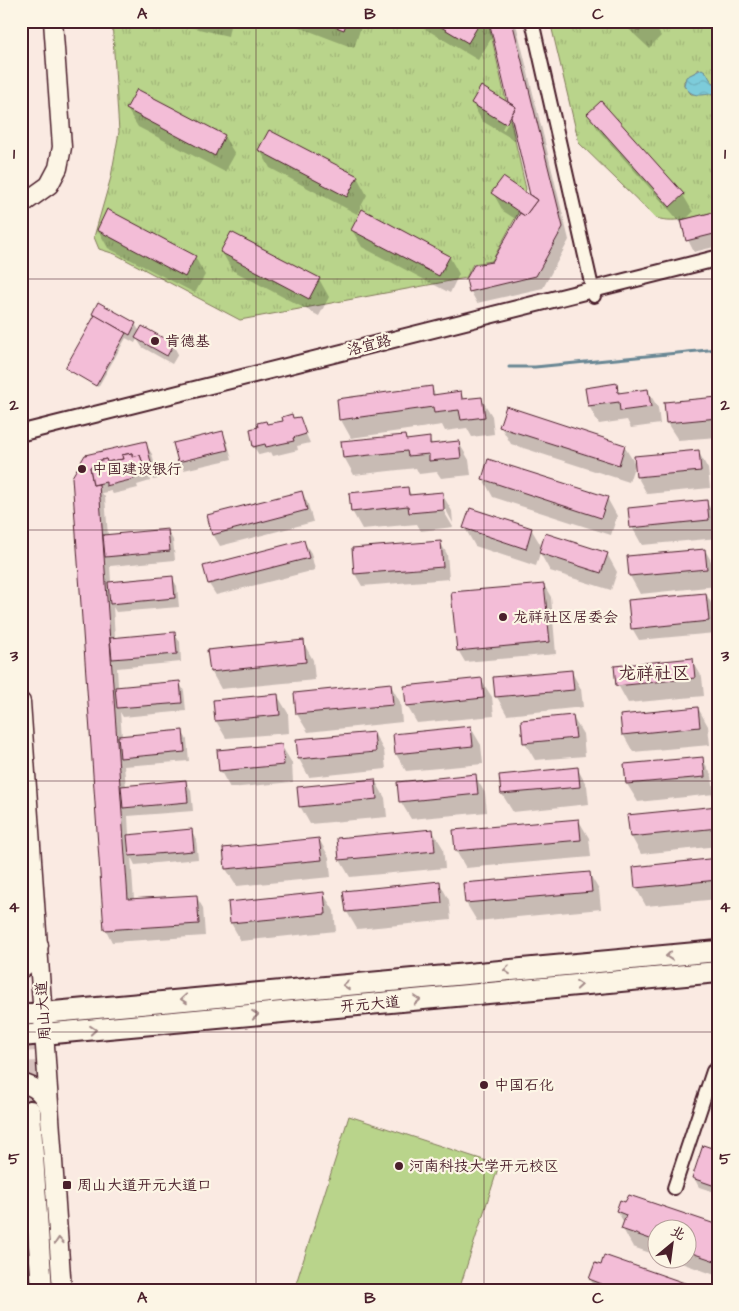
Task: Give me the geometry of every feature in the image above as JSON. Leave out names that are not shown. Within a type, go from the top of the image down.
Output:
[{"type":"main road","points":[[21,205],[49,185],[58,168],[62,147],[53,21]]},
{"type":"main road","points":[[21,192],[37,184],[47,172],[52,158],[59,118]]},
{"type":"main road","name":"周山大道","points":[[21,702],[62,1290]]},
{"type":"main road","points":[[21,969],[32,959],[39,944]]},
{"type":"main road","name":"开元大道","points":[[21,1015],[718,951]]},
{"type":"main road","name":"开元大道","points":[[21,1036],[718,972]]},
{"type":"main road","points":[[21,1083],[32,1086],[42,1092],[50,1110]]},
{"type":"main road","points":[[30,1111],[42,1290]]},
{"type":"street","points":[[532,21],[593,292]]},
{"type":"street","name":"洛宜路","points":[[21,441],[718,258]]},
{"type":"street","name":"洛宜路","points":[[21,433],[593,292],[718,266]]},
{"type":"street","points":[[674,1188],[712,1071]]},
{"type":"green space","points":[[112,21],[488,21],[526,189],[518,213],[492,261],[473,264],[466,278],[240,320],[115,254],[99,249],[94,237],[111,177],[119,132]]},
{"type":"green space","points":[[550,21],[718,21],[718,85],[710,81],[705,71],[699,69],[684,81],[684,85],[691,94],[718,93],[718,211],[679,220],[656,218],[579,143]]},
{"type":"green space","points":[[349,1116],[499,1165],[459,1290],[294,1290]]},
{"type":"water","points":[[702,69],[712,82],[718,85],[718,93],[699,95],[687,90],[684,85],[686,77]]},
{"type":"building","points":[[319,21],[347,21],[344,30]]},
{"type":"building","points":[[431,21],[481,21],[468,43]]},
{"type":"building","points":[[489,21],[512,21],[563,227],[536,276],[469,292],[466,279],[474,265],[492,262],[520,213],[525,216],[537,200],[530,195],[511,116],[516,107],[508,102]]},
{"type":"building","points":[[628,21],[648,21],[639,31]]},
{"type":"building","points":[[481,86],[516,107],[506,124],[471,103]]},
{"type":"building","points":[[137,89],[225,135],[215,156],[126,109]]},
{"type":"building","points":[[601,101],[684,194],[670,207],[587,114]]},
{"type":"building","points":[[269,130],[358,176],[347,197],[258,150]]},
{"type":"building","points":[[503,177],[537,200],[525,216],[491,193]]},
{"type":"building","points":[[107,209],[196,256],[185,277],[97,230]]},
{"type":"building","points":[[362,209],[450,256],[439,276],[351,230]]},
{"type":"building","points":[[718,211],[718,233],[686,241],[681,220]]},
{"type":"building","points":[[231,232],[320,278],[309,299],[220,252]]},
{"type":"building","points":[[98,302],[136,323],[130,335],[92,314]]},
{"type":"building","points":[[95,315],[126,333],[96,386],[65,368]]},
{"type":"building","name":"肯德基","points":[[142,326],[174,344],[167,356],[135,338]]},
{"type":"building","points":[[617,383],[618,393],[648,389],[651,407],[620,411],[619,402],[588,406],[585,388]]},
{"type":"building","points":[[432,386],[433,395],[461,391],[462,399],[482,397],[485,417],[461,420],[459,410],[434,413],[433,407],[339,420],[337,399]]},
{"type":"building","points":[[718,397],[718,418],[666,423],[664,402]]},
{"type":"building","points":[[506,406],[625,445],[619,465],[499,427]]},
{"type":"building","points":[[292,414],[293,418],[300,417],[306,434],[293,438],[294,441],[266,447],[265,444],[253,447],[250,429],[258,427],[257,423],[266,421],[267,424],[283,421],[282,417]]},
{"type":"building","points":[[223,431],[228,450],[178,462],[173,443]]},
{"type":"building","points":[[405,435],[406,440],[430,437],[430,444],[459,441],[461,458],[429,461],[429,454],[408,456],[407,451],[343,458],[341,441]]},
{"type":"building","points":[[146,441],[152,467],[145,469],[140,455],[132,457],[132,453],[122,455],[123,459],[107,462],[106,459],[97,461],[98,465],[90,467],[93,485],[99,484],[128,899],[197,895],[199,924],[104,930],[72,477],[85,455]]},
{"type":"building","points":[[699,450],[701,471],[636,477],[634,456]]},
{"type":"building","points":[[132,453],[132,457],[140,455],[146,473],[133,476],[134,479],[106,486],[106,482],[93,485],[90,467],[98,465],[97,461],[106,459],[107,462],[123,459],[122,455]]},
{"type":"building","points":[[488,459],[608,497],[601,518],[482,479]]},
{"type":"building","points":[[408,487],[409,495],[443,492],[444,510],[409,513],[408,506],[351,512],[349,493]]},
{"type":"building","points":[[302,491],[307,510],[212,535],[207,515]]},
{"type":"building","points":[[707,500],[709,520],[630,528],[628,508]]},
{"type":"building","points":[[470,508],[532,528],[526,549],[463,528]]},
{"type":"building","points":[[168,529],[170,551],[105,557],[103,535]]},
{"type":"building","points":[[545,533],[608,553],[601,573],[539,553]]},
{"type":"building","points":[[304,540],[309,558],[208,584],[203,566]]},
{"type":"building","points":[[441,541],[443,567],[354,574],[352,548]]},
{"type":"building","points":[[705,549],[707,569],[629,576],[627,556]]},
{"type":"building","points":[[173,576],[175,598],[110,604],[108,582]]},
{"type":"building","points":[[544,584],[550,642],[457,651],[451,592]]},
{"type":"building","points":[[706,593],[709,621],[631,629],[628,600]]},
{"type":"building","points":[[175,632],[177,654],[112,659],[110,638]]},
{"type":"building","points":[[304,640],[306,662],[210,672],[207,650]]},
{"type":"building","points":[[693,658],[695,678],[616,686],[614,666]]},
{"type":"building","points":[[572,670],[574,690],[495,697],[493,677]]},
{"type":"building","points":[[482,678],[484,698],[406,706],[404,686]]},
{"type":"building","points":[[180,681],[182,703],[117,708],[115,687]]},
{"type":"building","points":[[391,683],[393,705],[296,714],[294,693]]},
{"type":"building","points":[[278,694],[280,715],[215,721],[213,700]]},
{"type":"building","points":[[698,707],[700,727],[622,735],[620,715]]},
{"type":"building","points":[[573,715],[576,738],[523,743],[521,720]]},
{"type":"building","points":[[471,726],[473,746],[395,754],[393,734]]},
{"type":"building","points":[[183,730],[185,752],[120,758],[118,736]]},
{"type":"building","points":[[374,732],[376,752],[298,759],[296,739]]},
{"type":"building","points":[[282,744],[284,765],[219,771],[217,750]]},
{"type":"building","points":[[703,757],[705,777],[626,784],[624,764]]},
{"type":"building","points":[[578,767],[580,787],[501,794],[499,775]]},
{"type":"building","points":[[476,774],[478,794],[399,802],[397,782]]},
{"type":"building","points":[[375,779],[377,799],[299,807],[297,787]]},
{"type":"building","points":[[186,780],[188,802],[123,808],[121,786]]},
{"type":"building","points":[[718,806],[718,828],[630,837],[627,815]]},
{"type":"building","points":[[579,819],[581,840],[455,851],[453,830]]},
{"type":"building","points":[[192,829],[194,851],[129,856],[127,835]]},
{"type":"building","points":[[433,829],[435,851],[339,860],[337,838]]},
{"type":"building","points":[[319,838],[322,860],[225,869],[223,848]]},
{"type":"building","points":[[718,858],[718,880],[635,888],[633,867]]},
{"type":"building","points":[[590,872],[592,892],[465,903],[463,883]]},
{"type":"building","points":[[440,881],[442,903],[346,912],[343,891]]},
{"type":"building","points":[[324,892],[326,914],[230,923],[228,902]]},
{"type":"building","points":[[703,1145],[718,1150],[718,1187],[692,1178]]},
{"type":"building","points":[[629,1195],[718,1225],[718,1262],[696,1254],[696,1218],[646,1218],[646,1238],[621,1229],[626,1215],[616,1211],[620,1200],[625,1202]]},
{"type":"building","points":[[604,1255],[705,1290],[600,1290],[602,1284],[589,1279],[595,1263],[601,1265]]},
{"type":"waterway","points":[[509,367],[535,367],[718,349]]},
{"type":"tunnel","points":[[21,1002],[30,1111]]},
{"type":"place","name":"肯德基","points":[[155,341]]},
{"type":"place","name":"中国建设银行","points":[[82,469]]},
{"type":"place","name":"龙祥社区居委会","points":[[503,617]]},
{"type":"place","name":"中国石化","points":[[484,1085]]},
{"type":"place","name":"河南科技大学开元校区","points":[[399,1166]]},
{"type":"place","name":"周山大道开元大道口","points":[[67,1185]]},
{"type":"district","name":"龙祥社区","points":[[654,673]]}]
